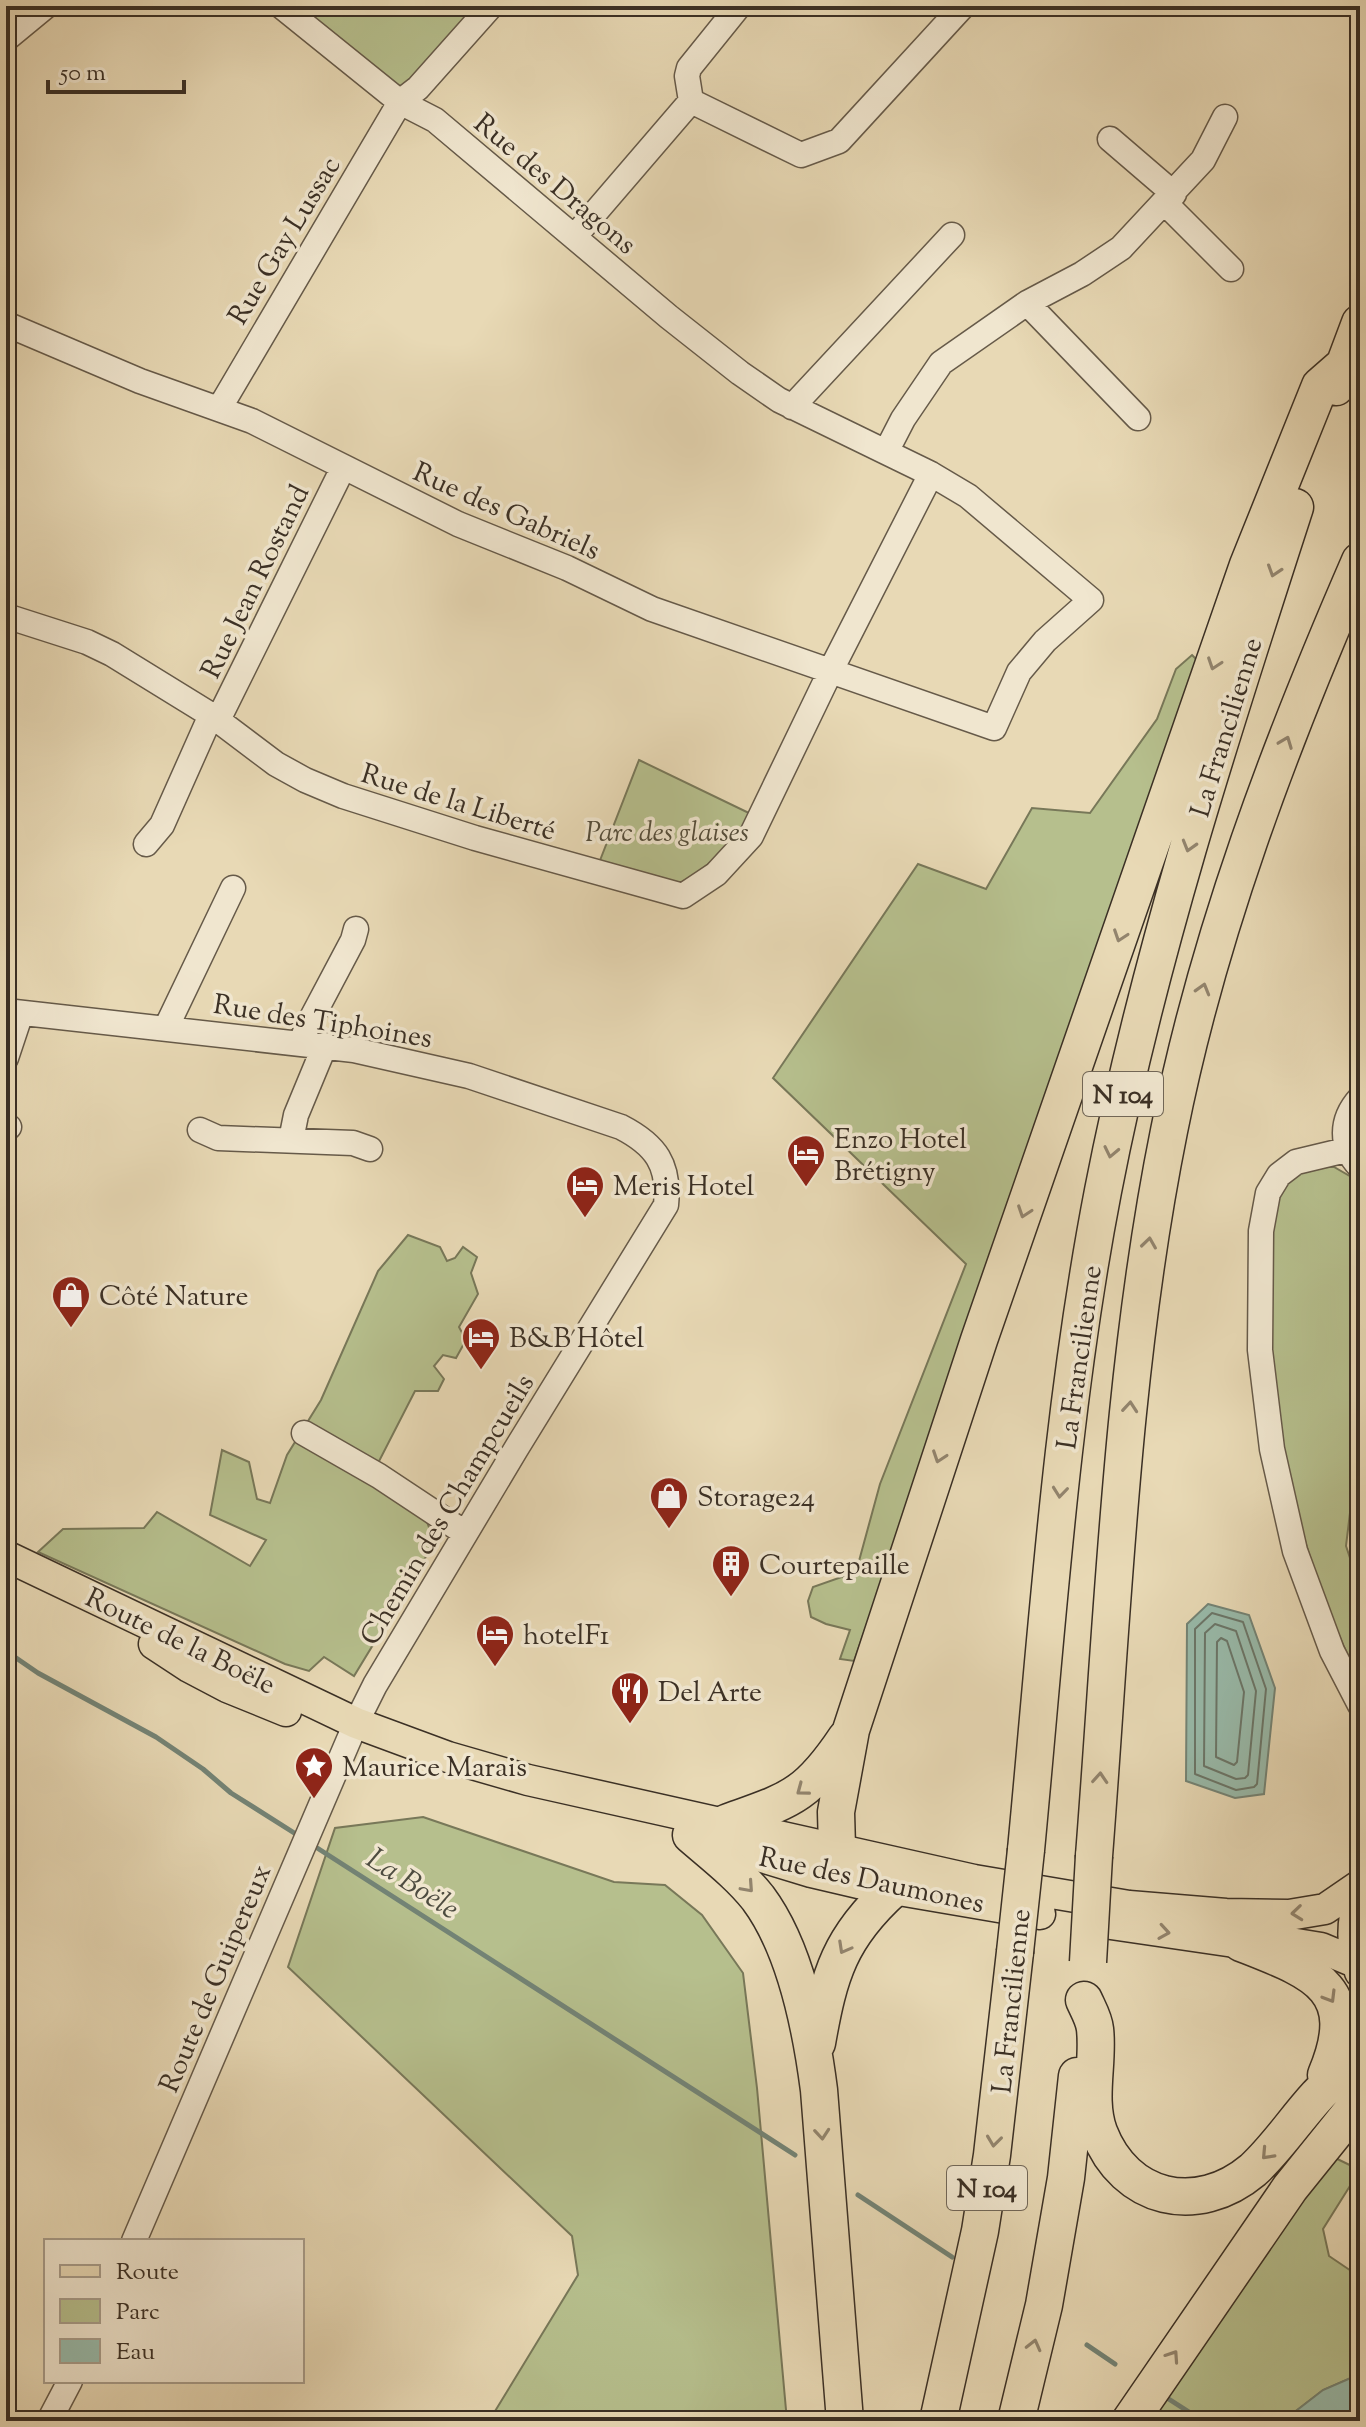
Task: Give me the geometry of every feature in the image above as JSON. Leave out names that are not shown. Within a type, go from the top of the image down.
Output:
[{"type":"highway","name":"La Francilienne","points":[[938,2421],[967,2298],[994,2140],[1026,1850],[1062,1468],[1083,1306],[1122,1101],[1144,1009],[1209,780],[1293,514],[1360,323]]},
{"type":"highway","points":[[837,1848],[836,1812],[851,1730],[979,1340],[1248,565],[1320,386],[1344,365]]},
{"type":"highway","name":"La Francilienne","points":[[1016,2421],[1044,2305],[1066,2178],[1088,1962],[1122,1489],[1139,1320],[1169,1129],[1194,1021],[1253,830],[1322,649],[1360,561]]},
{"type":"highway","points":[[726,1823],[768,1809],[805,1789],[830,1761],[851,1730]]},
{"type":"highway","points":[[691,1835],[736,1874],[758,1898],[773,1921],[794,1972],[814,2056],[845,2421]]},
{"type":"highway","points":[[814,2056],[827,1986],[835,1964],[859,1923],[893,1889]]},
{"type":"highway","points":[[1241,1943],[1302,1969],[1330,1993],[1337,2009],[1340,2034],[1334,2058],[1318,2095]]},
{"type":"highway","points":[[1084,2000],[1095,2026],[1094,2100],[1098,2129],[1110,2156],[1127,2175],[1146,2189],[1170,2197],[1199,2196],[1226,2188],[1252,2171],[1318,2095],[1348,2066],[1360,2045]]},
{"type":"highway","points":[[1130,2421],[1290,2188],[1360,2101]]},
{"type":"main road","name":"Route de la Boële","points":[[6,1556],[353,1731]]},
{"type":"main road","name":"Route de la Boële","points":[[6,1572],[160,1647],[227,1687],[318,1723],[353,1731]]},
{"type":"main road","name":"Rue des Daumones","points":[[353,1731],[528,1780],[1057,1896],[1226,1914],[1289,1915],[1325,1909],[1360,1885]]},
{"type":"main road","name":"Rue des Daumones","points":[[353,1731],[393,1758],[520,1799],[691,1835],[811,1872],[1038,1914],[1241,1943],[1284,1942],[1321,1948],[1358,1967]]},
{"type":"main road","points":[[837,1848],[858,1883]]},
{"type":"main road","points":[[893,1889],[926,1869]]},
{"type":"main road","points":[[1358,1967],[1353,1931],[1360,1896]]},
{"type":"street","points":[[6,39],[46,6]]},
{"type":"street","name":"Rue des Dragons","points":[[281,6],[400,102],[435,120],[716,355],[792,407],[931,474],[968,496],[1091,600],[1045,641],[1019,672],[994,728]]},
{"type":"street","name":"Rue Gay Lussac","points":[[219,409],[400,102],[418,88],[491,6]]},
{"type":"street","points":[[575,236],[691,101],[687,76],[689,68],[739,6]]},
{"type":"street","points":[[691,101],[801,155],[827,147],[839,141],[963,6]]},
{"type":"street","points":[[886,452],[903,419],[941,363],[1027,303],[1082,274],[1121,248],[1203,160],[1225,117]]},
{"type":"street","points":[[1110,139],[1231,269]]},
{"type":"street","points":[[792,407],[952,235]]},
{"type":"street","points":[[1027,303],[1138,418]]},
{"type":"street","name":"Rue des Gabriels","points":[[6,324],[101,365],[252,421],[458,524],[567,568],[652,609],[994,728]]},
{"type":"street","name":"Rue Jean Rostand","points":[[146,844],[162,825],[343,468]]},
{"type":"street","name":"Rue de la Liberté","points":[[6,616],[87,642],[214,718],[276,764],[343,796],[587,871],[683,896],[716,874],[751,836],[931,474]]},
{"type":"street","points":[[166,1028],[233,888]]},
{"type":"street","points":[[291,1140],[313,1044],[307,1027],[356,929]]},
{"type":"street","points":[[6,1058],[14,1012]]},
{"type":"street","name":"Rue des Tiphoines","points":[[14,1012],[313,1044],[434,1066],[621,1127],[637,1135],[664,1165],[668,1184],[666,1205]]},
{"type":"street","points":[[1360,1098],[1349,1111],[1343,1131],[1353,1159],[1296,1162],[1279,1175],[1268,1193],[1261,1231],[1260,1350],[1272,1449],[1295,1551],[1332,1651],[1360,1705]]},
{"type":"street","points":[[200,1130],[218,1138],[353,1143],[370,1149]]},
{"type":"street","name":"Chemin des Champcueils","points":[[353,1731],[393,1653],[666,1205]]},
{"type":"street","points":[[304,1433],[379,1476],[465,1533]]},
{"type":"street","name":"Route de Guipereux","points":[[135,2239],[353,1731]]},
{"type":"street","points":[[49,2421],[69,2383]]},
{"type":"green space","points":[[296,6],[475,6],[403,90]]},
{"type":"green space","points":[[1192,655],[1201,664],[854,1661],[840,1659],[850,1630],[811,1617],[808,1601],[813,1587],[856,1572],[880,1484],[966,1264],[773,1078],[918,864],[986,889],[1032,808],[1090,813],[1157,719],[1176,669]]},
{"type":"green space","name":"Parc des glaises","points":[[639,760],[751,814],[719,855],[676,885],[599,863]]},
{"type":"green space","points":[[1310,1166],[1334,1167],[1360,1182],[1360,1430],[1346,1546],[1360,1588],[1360,1681],[1309,1556],[1286,1468],[1272,1378],[1269,1300],[1274,1198],[1283,1181]]},
{"type":"green space","points":[[408,1235],[440,1247],[447,1261],[455,1258],[463,1247],[477,1257],[471,1273],[478,1294],[459,1327],[466,1340],[456,1358],[443,1355],[434,1366],[444,1379],[438,1391],[415,1391],[376,1467],[427,1522],[433,1538],[424,1561],[354,1676],[324,1657],[309,1671],[285,1664],[38,1552],[63,1529],[144,1528],[157,1512],[250,1566],[266,1540],[210,1515],[222,1450],[249,1462],[257,1499],[270,1503],[287,1455],[321,1400],[378,1271]]},
{"type":"green space","points":[[423,1817],[614,1882],[665,1885],[702,1915],[743,1973],[757,2088],[787,2421],[489,2421],[578,2275],[572,2236],[288,1967],[335,1828]]},
{"type":"green space","points":[[1327,2154],[1360,2170],[1323,2229],[1329,2256],[1360,2277],[1360,2374],[1323,2390],[1283,2421],[1151,2421]]},
{"type":"water","points":[[1208,1604],[1249,1615],[1275,1688],[1264,1794],[1235,1798],[1186,1781],[1187,1624]]},
{"type":"water","points":[[1360,2374],[1360,2421],[1283,2421],[1323,2390]]},
{"type":"waterway","name":"La Boële","points":[[6,1651],[38,1673],[156,1737],[203,1769],[231,1793],[299,1836]]},
{"type":"waterway","name":"La Boële","points":[[311,1844],[795,2155]]},
{"type":"waterway","name":"La Boële","points":[[858,2195],[952,2257]]},
{"type":"waterway","name":"La Boële","points":[[1087,2345],[1115,2364]]},
{"type":"waterway","name":"La Boële","points":[[1164,2396],[1203,2421]]},
{"type":"place","name":"Enzo Hotel Brétigny","points":[[806,1188]]},
{"type":"place","name":"Meris Hotel","points":[[585,1219]]},
{"type":"place","name":"Côté Nature","points":[[71,1329]]},
{"type":"place","name":"B&B Hôtel","points":[[481,1371]]},
{"type":"place","name":"Storage24","points":[[669,1530]]},
{"type":"place","name":"Courtepaille","points":[[731,1598]]},
{"type":"place","name":"hotelF1","points":[[495,1668]]},
{"type":"place","name":"Del Arte","points":[[630,1725]]},
{"type":"place","name":"Maurice Marais","points":[[314,1800]]}]
